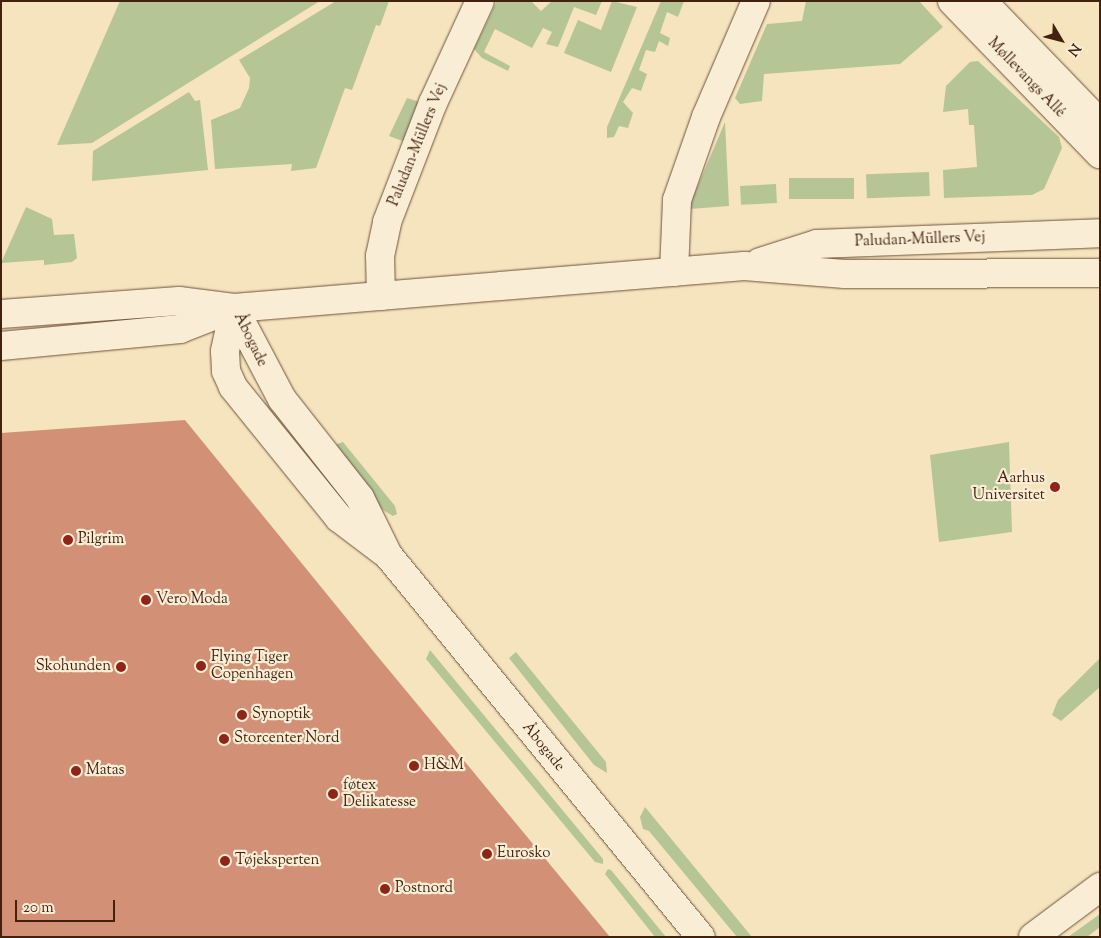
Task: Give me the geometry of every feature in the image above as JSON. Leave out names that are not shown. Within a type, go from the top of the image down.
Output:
[{"type":"street","name":"Paludan-Müllers Vej","points":[[382,296],[380,256],[387,222],[433,104],[480,1]]},
{"type":"street","points":[[674,272],[678,200],[706,116],[756,1]]},
{"type":"street","name":"Møllevangs Allé","points":[[952,1],[1100,154]]},
{"type":"street","name":"Møllevangs Allé","points":[[982,1],[1100,123]]},
{"type":"street","name":"Paludan-Müllers Vej","points":[[744,266],[817,244],[1100,233]]},
{"type":"street","name":"Paludan-Müllers Vej","points":[[1,314],[179,300],[234,308],[744,266],[845,274],[1100,273]]},
{"type":"street","name":"Paludan-Müllers Vej","points":[[1,346],[180,329],[234,308]]},
{"type":"street","name":"Åbogade","points":[[234,308],[224,351],[226,372],[233,387],[339,518],[388,555]]},
{"type":"street","name":"Åbogade","points":[[234,308],[282,399],[360,498],[388,555],[701,937]]},
{"type":"street","points":[[1033,937],[1100,887]]},
{"type":"green space","points":[[120,1],[320,1],[92,143],[57,145]]},
{"type":"green space","points":[[336,1],[389,1],[380,26],[376,25],[352,90],[345,88],[316,168],[291,171],[292,164],[215,169],[211,120],[240,108],[249,88],[250,78],[239,60]]},
{"type":"green space","points":[[497,1],[531,1],[541,11],[552,1],[602,1],[596,15],[574,7],[558,47],[546,44],[552,32],[543,28],[532,48],[495,29],[484,52],[510,66],[508,71],[482,58],[474,49]]},
{"type":"green space","points":[[612,1],[637,7],[611,72],[564,53],[578,20],[601,30]]},
{"type":"green space","points":[[661,1],[684,1],[678,17],[667,12],[660,33],[670,38],[668,46],[659,41],[655,52],[646,50],[639,70],[647,74],[641,91],[632,88],[623,102],[633,113],[628,128],[619,126],[614,137],[607,138],[607,127]]},
{"type":"green space","points":[[806,1],[919,1],[943,27],[900,64],[764,74],[762,101],[740,104],[735,98],[767,24],[802,21]]},
{"type":"green space","points":[[978,61],[1059,137],[1062,148],[1044,189],[1032,195],[944,198],[943,170],[977,167],[974,125],[969,125],[968,109],[943,112],[946,86],[970,62]]},
{"type":"green space","points":[[189,92],[195,101],[200,100],[208,170],[92,181],[93,151]]},
{"type":"green space","points":[[407,98],[423,103],[408,143],[389,136]]},
{"type":"green space","points":[[725,122],[729,206],[690,209],[693,197]]},
{"type":"green space","points":[[929,172],[930,196],[867,198],[866,174]]},
{"type":"green space","points":[[789,178],[854,178],[854,199],[789,199]]},
{"type":"green space","points":[[776,184],[777,203],[741,205],[740,186]]},
{"type":"green space","points":[[26,207],[52,219],[54,235],[74,234],[77,258],[72,262],[44,265],[44,260],[1,263]]},
{"type":"green space","points":[[343,442],[395,506],[397,514],[393,516],[383,510],[334,451],[337,444]]},
{"type":"green space","points":[[1009,442],[1012,532],[939,542],[930,455]]},
{"type":"green space","points":[[430,650],[603,859],[603,864],[595,862],[426,659]]},
{"type":"green space","points":[[516,652],[606,762],[607,773],[594,765],[509,658]]},
{"type":"green space","points":[[1100,658],[1100,687],[1061,721],[1052,715],[1058,700]]},
{"type":"green space","points":[[645,807],[752,937],[737,937],[649,831],[643,829],[640,817]]},
{"type":"green space","points":[[608,869],[611,870],[666,937],[655,937],[605,874]]},
{"type":"green space","points":[[1100,914],[1100,927],[1087,937],[1068,937]]},
{"type":"building","name":"Storcenter Nord","points":[[185,420],[610,937],[1,937],[1,433]]},
{"type":"place","name":"Aarhus Universitet","points":[[1055,487]]},
{"type":"place","name":"Pilgrim","points":[[68,540]]},
{"type":"place","name":"Vero Moda","points":[[146,600]]},
{"type":"place","name":"Flying Tiger Copenhagen","points":[[201,666]]},
{"type":"place","name":"Skohunden","points":[[121,667]]},
{"type":"place","name":"Synoptik","points":[[242,715]]},
{"type":"place","name":"Storcenter Nord","points":[[224,739]]},
{"type":"place","name":"H&M","points":[[414,766]]},
{"type":"place","name":"Matas","points":[[76,771]]},
{"type":"place","name":"føtex Delikatesse","points":[[333,794]]},
{"type":"place","name":"Eurosko","points":[[487,854]]},
{"type":"place","name":"Tøjeksperten","points":[[225,861]]},
{"type":"place","name":"Postnord","points":[[385,889]]}]
